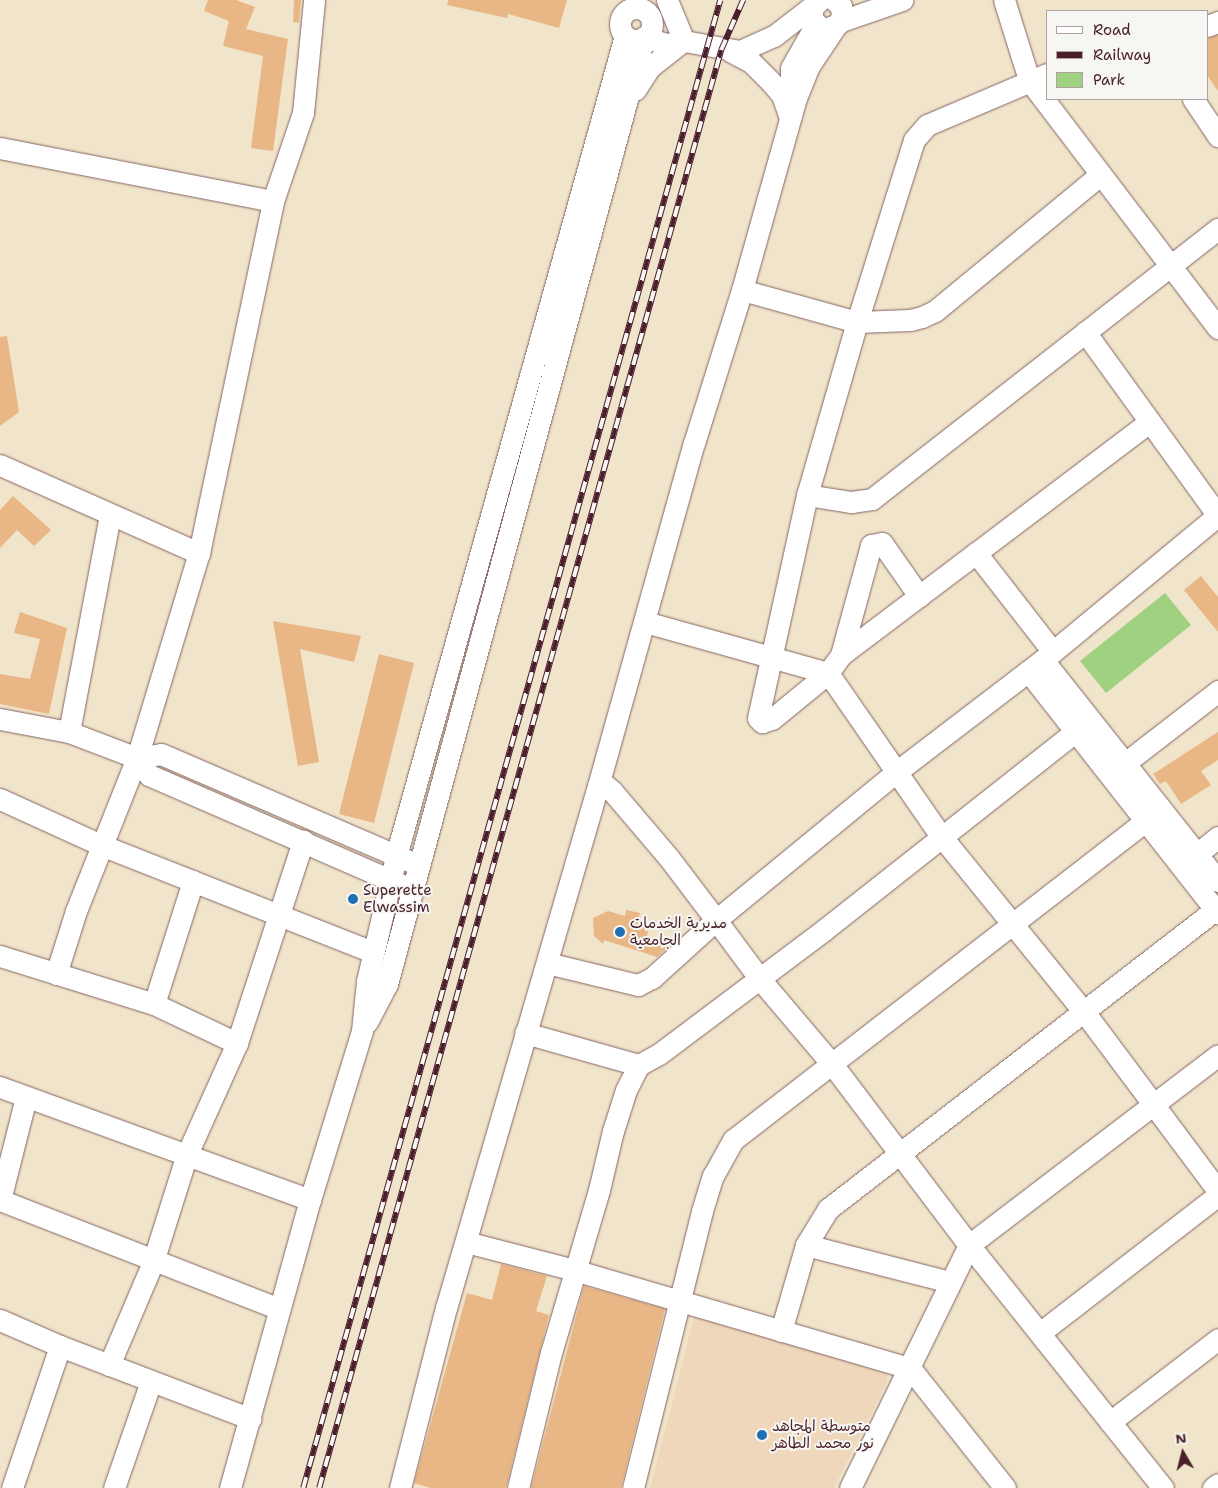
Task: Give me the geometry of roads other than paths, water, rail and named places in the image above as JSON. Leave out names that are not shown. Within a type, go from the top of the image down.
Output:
[{"type":"street","points":[[56,974],[76,911],[137,758],[199,553],[273,201],[303,113],[314,0]]},
{"type":"street","points":[[666,0],[684,41]]},
{"type":"street","points":[[730,51],[752,48],[774,36],[825,14],[902,0]]},
{"type":"street","points":[[1004,0],[1038,77],[1046,90]]},
{"type":"street","points":[[400,1488],[466,1242],[498,1139],[525,1033],[548,963],[694,443],[742,290],[793,108],[809,66],[825,14]]},
{"type":"street","points":[[640,17],[666,44],[684,41],[730,51],[751,62],[793,108]]},
{"type":"street","points":[[362,1031],[387,984],[623,113],[640,17]]},
{"type":"street","points":[[230,1488],[251,1419],[279,1309],[310,1200],[362,1031],[373,952],[396,856],[640,17]]},
{"type":"street","points":[[623,113],[646,72],[684,41]]},
{"type":"street","points":[[1038,77],[926,125],[919,132],[856,322],[807,495],[758,714],[762,722],[772,719],[828,673],[841,655],[1149,422]]},
{"type":"street","points":[[1052,100],[1100,176],[1218,328]]},
{"type":"street","points":[[1194,100],[1218,136]]},
{"type":"street","points":[[0,148],[273,201]]},
{"type":"street","points":[[742,290],[856,322],[910,320],[935,311],[1100,176]]},
{"type":"street","points":[[807,495],[851,502],[872,498],[1218,229]]},
{"type":"street","points":[[548,963],[638,985],[652,978],[716,920],[895,773],[1041,661],[1218,515],[1085,332]]},
{"type":"street","points":[[4,475],[110,515],[199,553]]},
{"type":"street","points":[[69,732],[110,515]]},
{"type":"street","points":[[841,655],[871,545],[882,543],[919,596]]},
{"type":"street","points":[[976,553],[1041,661],[1083,725],[1154,815],[1197,854],[1218,881]]},
{"type":"street","points":[[645,622],[828,673],[895,773],[941,836],[1085,1013],[1155,1104],[1218,1191]]},
{"type":"street","points":[[1125,763],[1218,691]]},
{"type":"street","points":[[0,719],[69,732],[137,758],[161,754],[396,856],[419,864]]},
{"type":"street","points":[[781,1331],[806,1244],[828,1209],[1217,910],[1154,815],[1125,763],[1083,725]]},
{"type":"street","points":[[518,1488],[574,1270],[599,1190],[613,1131],[639,1065],[659,1054],[759,978],[1083,725]]},
{"type":"street","points":[[137,758],[149,775],[303,840],[390,882],[413,887]]},
{"type":"street","points":[[598,786],[606,786],[612,791],[669,858],[759,978],[832,1064],[969,1245],[1041,1332],[1163,1488]]},
{"type":"street","points":[[0,798],[101,845],[373,952]]},
{"type":"street","points":[[633,1488],[681,1303],[702,1211],[724,1152],[746,1129],[1154,815]]},
{"type":"street","points":[[1197,854],[1218,837]]},
{"type":"street","points":[[109,1365],[153,1262],[187,1154],[237,1042],[303,840]]},
{"type":"street","points":[[154,1004],[193,881]]},
{"type":"street","points":[[0,956],[154,1004],[237,1042]]},
{"type":"street","points":[[525,1033],[639,1065]]},
{"type":"street","points":[[851,1487],[969,1245],[1218,1055]]},
{"type":"street","points":[[0,1087],[310,1200]]},
{"type":"street","points":[[26,1097],[0,1200],[153,1262],[279,1309]]},
{"type":"street","points":[[1041,1332],[1218,1195]]},
{"type":"street","points":[[466,1242],[574,1270],[681,1303],[910,1368],[1005,1488]]},
{"type":"street","points":[[806,1244],[950,1282]]},
{"type":"street","points":[[0,1320],[60,1346],[251,1419]]},
{"type":"street","points":[[1110,1422],[1218,1339]]},
{"type":"street","points":[[12,1488],[60,1346]]},
{"type":"street","points":[[114,1488],[152,1382]]},
{"type":"street","points":[[1213,1488],[1218,1484]]},
{"type":"railway","points":[[303,1488],[720,0]]},
{"type":"railway","points":[[319,1488],[721,50],[743,0]]},
{"type":"place","name":"Superette Elwassim","points":[[353,899]]},
{"type":"place","name":"مديرية الخدمات الجامعية","points":[[620,932]]},
{"type":"place","name":"متوسطة المجاهد نور محمد الطاهر","points":[[762,1435]]}]
